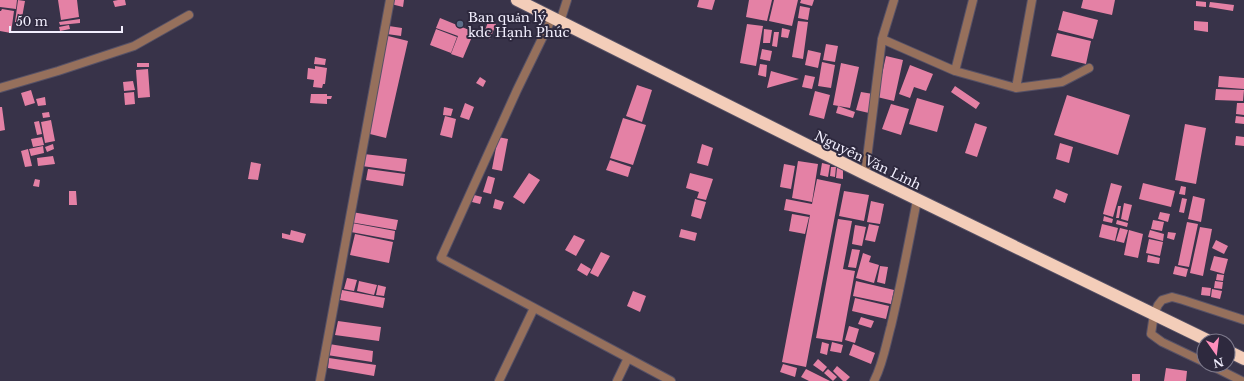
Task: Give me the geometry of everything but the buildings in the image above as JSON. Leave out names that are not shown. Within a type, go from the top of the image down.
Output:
[{"type":"highway","name":"Nguyễn Văn Linh","points":[[517,0],[917,200],[1196,334]]},
{"type":"street","points":[[320,381],[390,0]]},
{"type":"street","points":[[567,0],[517,90],[441,258],[671,381]]},
{"type":"street","points":[[865,174],[882,39],[894,0]]},
{"type":"street","points":[[955,71],[973,0]]},
{"type":"street","points":[[1016,88],[1032,0]]},
{"type":"street","points":[[0,88],[134,46],[189,15]]},
{"type":"street","points":[[882,39],[955,71],[1016,88],[1062,82],[1089,68]]},
{"type":"street","points":[[874,381],[884,356],[906,260],[917,200]]},
{"type":"street","points":[[1196,358],[1162,342],[1151,334],[1154,314],[1162,300],[1172,297],[1244,320]]},
{"type":"street","points":[[499,381],[534,308]]},
{"type":"street","points":[[617,381],[628,358]]},
{"type":"street","points":[[1226,373],[1242,381]]},
{"type":"place","name":"Ban quản lý kdc Hạnh Phúc","points":[[460,24]]}]
